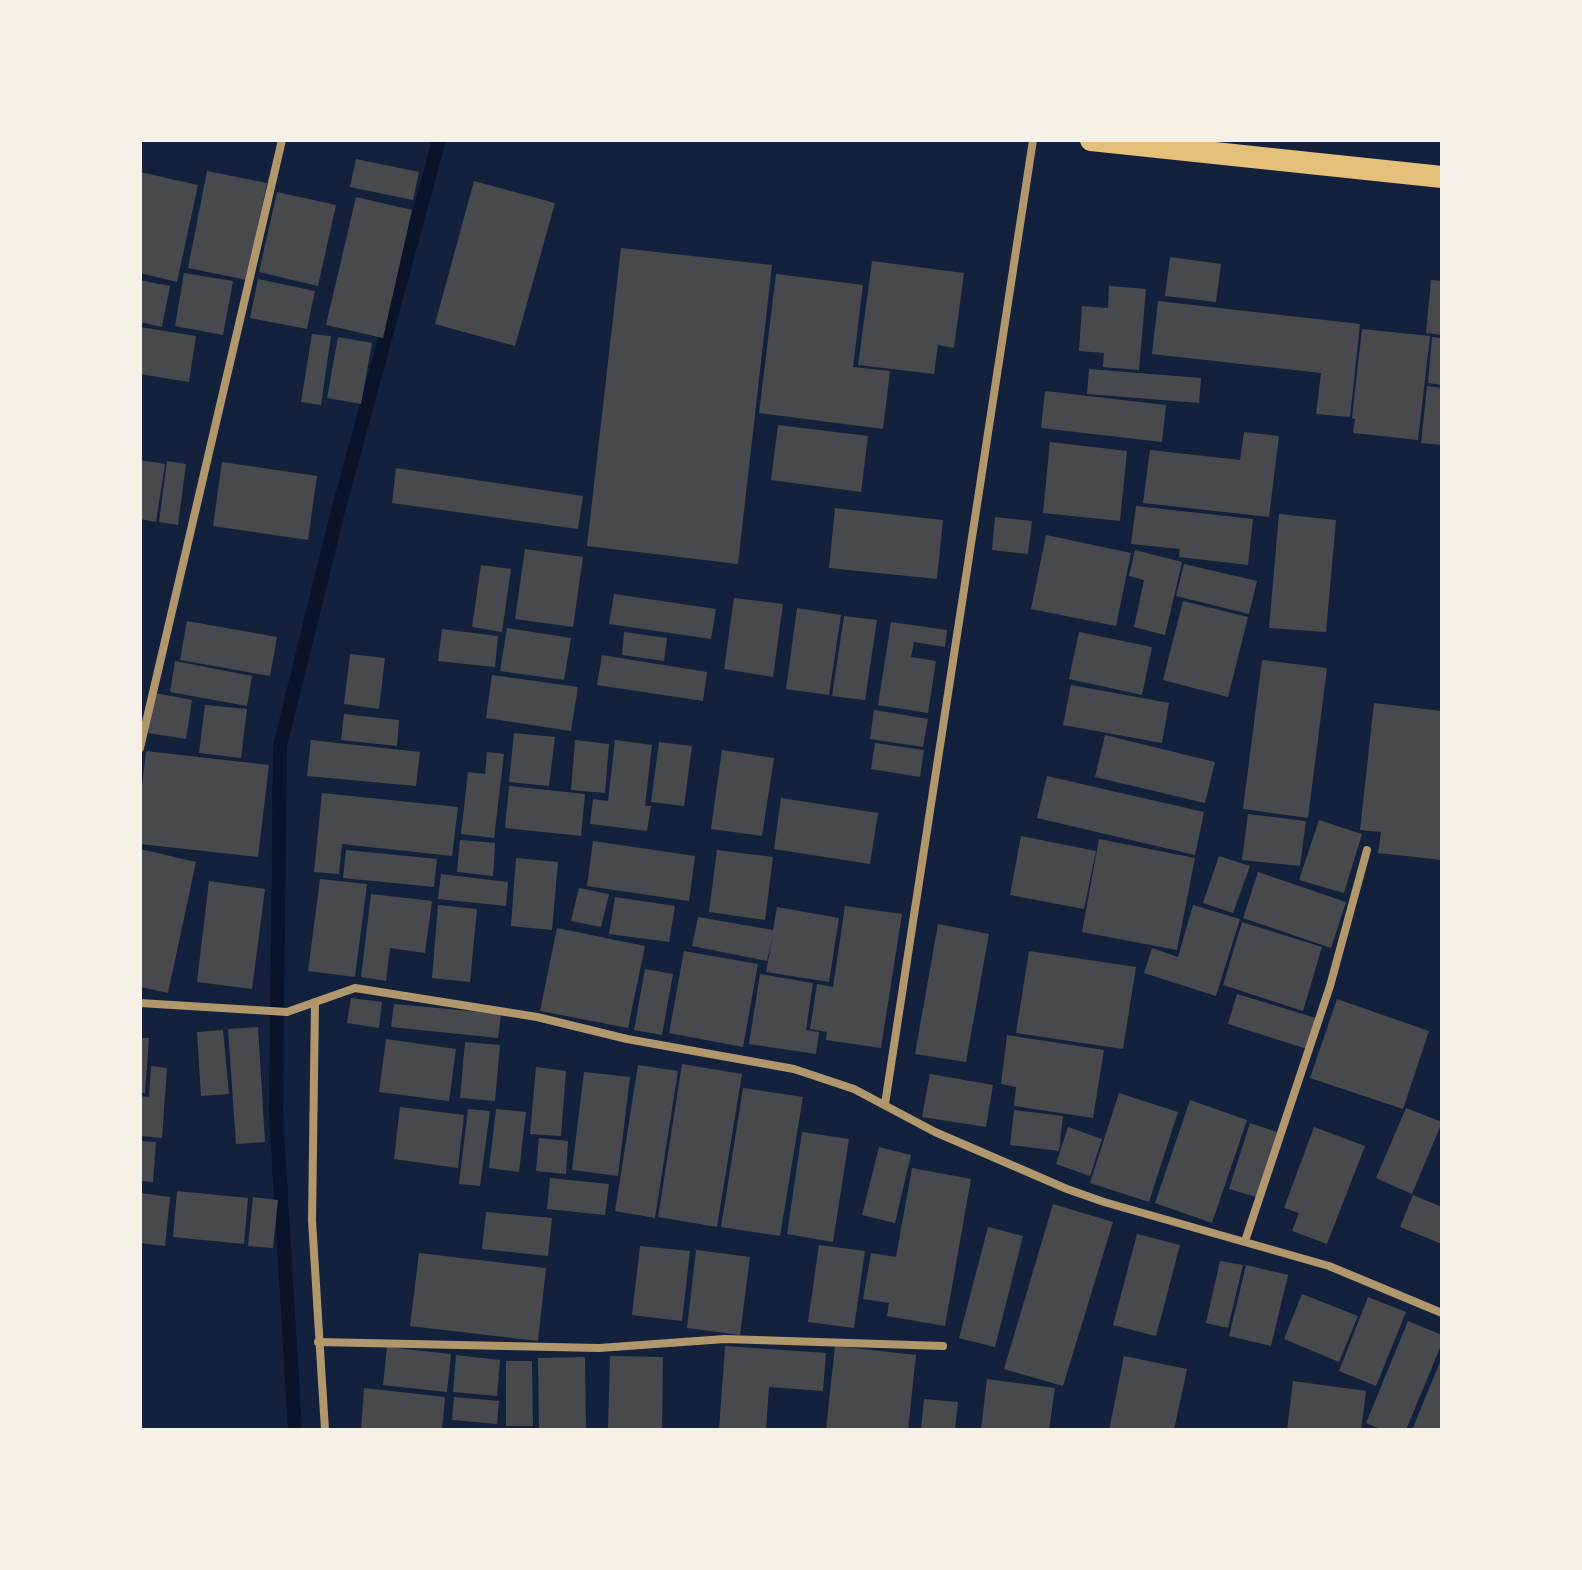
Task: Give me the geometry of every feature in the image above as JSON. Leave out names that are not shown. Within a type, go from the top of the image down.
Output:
[{"type":"highway","points":[[1091,140],[1442,177]]},
{"type":"street","points":[[140,748],[282,140]]},
{"type":"street","points":[[885,1104],[1033,140]]},
{"type":"street","points":[[1245,1241],[1330,986],[1367,850]]},
{"type":"street","points":[[140,1003],[287,1012],[355,988],[537,1017],[627,1039],[794,1069],[854,1089],[935,1132],[1052,1183],[1104,1202],[1329,1266],[1442,1313]]},
{"type":"street","points":[[315,1002],[312,1220],[325,1430]]},
{"type":"street","points":[[318,1342],[599,1348],[725,1339],[943,1346]]},
{"type":"building","points":[[356,159],[419,172],[413,200],[350,187]]},
{"type":"building","points":[[207,171],[267,183],[247,280],[188,268]]},
{"type":"building","points":[[140,172],[198,185],[177,282],[140,273]]},
{"type":"building","points":[[474,181],[555,203],[515,346],[435,324]]},
{"type":"building","points":[[277,192],[336,205],[318,286],[259,272]]},
{"type":"building","points":[[356,197],[412,210],[383,338],[326,325]]},
{"type":"building","points":[[621,248],[772,265],[738,564],[587,546]]},
{"type":"building","points":[[1170,257],[1221,264],[1216,302],[1165,296]]},
{"type":"building","points":[[872,261],[964,273],[954,348],[938,345],[934,374],[858,365]]},
{"type":"building","points":[[184,273],[233,281],[223,335],[175,326]]},
{"type":"building","points":[[776,274],[863,285],[853,367],[890,371],[883,429],[759,413]]},
{"type":"building","points":[[258,279],[315,291],[307,329],[250,318]]},
{"type":"building","points":[[140,280],[170,286],[162,327],[140,322]]},
{"type":"building","points":[[1431,280],[1442,281],[1442,335],[1426,333]]},
{"type":"building","points":[[1109,286],[1146,289],[1139,370],[1103,367],[1104,353],[1079,351],[1082,306],[1108,308]]},
{"type":"building","points":[[1158,301],[1360,324],[1350,417],[1316,414],[1321,373],[1152,354]]},
{"type":"building","points":[[140,327],[196,336],[189,382],[140,374]]},
{"type":"building","points":[[1362,329],[1430,336],[1418,440],[1353,433]]},
{"type":"building","points":[[312,334],[331,336],[321,405],[301,402]]},
{"type":"building","points":[[338,337],[372,343],[361,404],[327,398]]},
{"type":"building","points":[[1432,337],[1442,338],[1442,385],[1428,383]]},
{"type":"building","points":[[1089,369],[1201,378],[1199,403],[1087,394]]},
{"type":"building","points":[[1427,386],[1442,388],[1442,445],[1421,443]]},
{"type":"building","points":[[1045,391],[1166,405],[1162,442],[1041,428]]},
{"type":"building","points":[[778,425],[868,436],[861,492],[771,480]]},
{"type":"building","points":[[1244,432],[1279,436],[1269,517],[1143,503],[1150,450],[1240,460]]},
{"type":"building","points":[[1050,442],[1127,451],[1120,521],[1043,513]]},
{"type":"building","points":[[140,460],[165,464],[156,522],[140,519]]},
{"type":"building","points":[[167,461],[186,464],[178,525],[159,522]]},
{"type":"building","points":[[222,462],[317,476],[308,540],[213,526]]},
{"type":"building","points":[[396,468],[583,496],[578,529],[392,503]]},
{"type":"building","points":[[1136,506],[1253,519],[1248,565],[1179,557],[1180,549],[1131,544]]},
{"type":"building","points":[[835,508],[943,520],[937,579],[829,568]]},
{"type":"building","points":[[1279,514],[1336,520],[1326,632],[1269,628]]},
{"type":"building","points":[[995,517],[1032,521],[1028,554],[992,550]]},
{"type":"building","points":[[1046,535],[1131,553],[1116,626],[1031,609]]},
{"type":"building","points":[[525,549],[583,557],[573,627],[515,619]]},
{"type":"building","points":[[1135,550],[1182,562],[1165,635],[1134,627],[1144,580],[1129,576]]},
{"type":"building","points":[[1184,564],[1257,581],[1249,614],[1176,596]]},
{"type":"building","points":[[481,565],[511,569],[502,632],[472,627]]},
{"type":"building","points":[[614,594],[716,609],[711,639],[609,624]]},
{"type":"building","points":[[734,598],[783,604],[773,677],[724,669]]},
{"type":"building","points":[[1183,601],[1248,617],[1228,697],[1163,680]]},
{"type":"building","points":[[797,608],[841,615],[829,695],[786,689]]},
{"type":"building","points":[[844,616],[877,620],[865,700],[832,696]]},
{"type":"building","points":[[187,621],[277,637],[270,676],[180,660]]},
{"type":"building","points":[[891,622],[947,630],[945,647],[914,642],[911,657],[936,661],[928,713],[878,705]]},
{"type":"building","points":[[507,628],[571,638],[564,680],[500,671]]},
{"type":"building","points":[[442,629],[498,636],[495,667],[438,661]]},
{"type":"building","points":[[624,632],[667,638],[664,661],[622,655]]},
{"type":"building","points":[[1079,632],[1152,647],[1142,695],[1069,679]]},
{"type":"building","points":[[350,654],[385,658],[379,709],[344,704]]},
{"type":"building","points":[[602,655],[707,672],[703,701],[597,685]]},
{"type":"building","points":[[1262,660],[1327,668],[1308,818],[1243,809]]},
{"type":"building","points":[[175,661],[252,676],[247,706],[170,692]]},
{"type":"building","points":[[492,675],[578,687],[571,731],[486,718]]},
{"type":"building","points":[[1071,685],[1169,703],[1162,743],[1063,725]]},
{"type":"building","points":[[155,693],[192,700],[186,739],[148,733]]},
{"type":"building","points":[[1374,703],[1442,711],[1442,860],[1378,853],[1381,832],[1360,830]]},
{"type":"building","points":[[205,705],[247,709],[241,758],[199,753]]},
{"type":"building","points":[[874,710],[928,719],[923,747],[870,739]]},
{"type":"building","points":[[344,714],[399,720],[397,746],[341,740]]},
{"type":"building","points":[[514,733],[555,737],[549,786],[509,782]]},
{"type":"building","points":[[1105,735],[1215,762],[1205,803],[1095,777]]},
{"type":"building","points":[[311,740],[420,752],[416,786],[307,776]]},
{"type":"building","points":[[575,740],[609,744],[605,793],[571,790]]},
{"type":"building","points":[[615,740],[652,745],[645,806],[651,806],[647,831],[590,824],[593,799],[608,801]]},
{"type":"building","points":[[659,742],[692,746],[684,806],[651,802]]},
{"type":"building","points":[[875,743],[924,750],[920,777],[871,769]]},
{"type":"building","points":[[722,750],[774,758],[762,836],[711,829]]},
{"type":"building","points":[[146,751],[269,765],[258,857],[140,844],[140,804]]},
{"type":"building","points":[[487,752],[504,754],[494,838],[461,834],[468,772],[485,774]]},
{"type":"building","points":[[1047,776],[1204,812],[1195,855],[1037,818]]},
{"type":"building","points":[[509,786],[585,794],[581,836],[505,828]]},
{"type":"building","points":[[322,793],[458,807],[452,856],[342,844],[339,874],[314,872]]},
{"type":"building","points":[[781,798],[878,813],[870,864],[774,849]]},
{"type":"building","points":[[1248,814],[1306,821],[1300,866],[1242,860]]},
{"type":"building","points":[[1319,820],[1362,834],[1344,893],[1299,880]]},
{"type":"building","points":[[1021,836],[1096,851],[1084,909],[1010,895]]},
{"type":"building","points":[[1099,839],[1195,858],[1177,950],[1082,932]]},
{"type":"building","points":[[460,840],[495,843],[493,876],[457,872]]},
{"type":"building","points":[[593,841],[695,856],[689,901],[587,886]]},
{"type":"building","points":[[140,849],[196,862],[168,993],[140,987]]},
{"type":"building","points":[[346,850],[437,859],[434,887],[343,878]]},
{"type":"building","points":[[717,850],[773,857],[765,920],[709,912]]},
{"type":"building","points":[[1219,856],[1250,866],[1233,913],[1203,903]]},
{"type":"building","points":[[516,858],[558,862],[552,930],[511,926]]},
{"type":"building","points":[[1258,872],[1346,902],[1331,948],[1243,918]]},
{"type":"building","points":[[441,874],[508,882],[506,906],[438,899]]},
{"type":"building","points":[[320,879],[367,884],[355,977],[308,971]]},
{"type":"building","points":[[209,881],[265,889],[252,989],[197,982]]},
{"type":"building","points":[[579,888],[609,894],[601,927],[571,921]]},
{"type":"building","points":[[371,894],[432,901],[425,953],[390,948],[386,981],[361,977]]},
{"type":"building","points":[[615,897],[675,906],[669,942],[609,934]]},
{"type":"building","points":[[438,905],[477,909],[470,982],[432,978]]},
{"type":"building","points":[[1193,905],[1240,919],[1216,996],[1144,973],[1152,948],[1178,957]]},
{"type":"building","points":[[845,906],[902,914],[881,1048],[826,1040],[827,1032],[810,1029],[817,984],[833,987]]},
{"type":"building","points":[[777,907],[839,918],[829,982],[766,972],[773,935],[767,961],[692,946],[698,917],[773,930]]},
{"type":"building","points":[[1242,922],[1322,947],[1303,1011],[1223,985]]},
{"type":"building","points":[[938,924],[989,934],[966,1062],[915,1054]]},
{"type":"building","points":[[557,928],[645,946],[628,1028],[540,1011]]},
{"type":"building","points":[[684,951],[758,964],[743,1047],[669,1033]]},
{"type":"building","points":[[1029,951],[1136,967],[1123,1049],[1016,1033]]},
{"type":"building","points":[[645,969],[673,974],[662,1035],[634,1030]]},
{"type":"building","points":[[760,974],[813,983],[806,1030],[819,1032],[816,1054],[749,1044]]},
{"type":"building","points":[[1237,994],[1316,1018],[1307,1049],[1228,1024]]},
{"type":"building","points":[[351,998],[382,1002],[379,1028],[347,1023]]},
{"type":"building","points":[[1337,999],[1429,1031],[1403,1109],[1310,1078]]},
{"type":"building","points":[[394,1004],[501,1014],[498,1038],[391,1027]]},
{"type":"building","points":[[258,1027],[265,1142],[236,1144],[228,1029]]},
{"type":"building","points":[[223,1030],[229,1094],[201,1096],[197,1032]]},
{"type":"building","points":[[1007,1035],[1104,1050],[1093,1118],[1014,1106],[1016,1087],[1001,1084]]},
{"type":"building","points":[[140,1038],[149,1038],[145,1093],[140,1093]]},
{"type":"building","points":[[386,1039],[456,1049],[449,1101],[379,1092]]},
{"type":"building","points":[[465,1042],[500,1045],[495,1101],[460,1098]]},
{"type":"building","points":[[682,1064],[742,1074],[717,1227],[658,1217]]},
{"type":"building","points":[[638,1065],[678,1071],[655,1218],[615,1211]]},
{"type":"building","points":[[151,1066],[167,1068],[162,1138],[140,1136],[140,1096],[149,1097]]},
{"type":"building","points":[[536,1067],[566,1071],[561,1136],[530,1134]]},
{"type":"building","points":[[584,1072],[630,1077],[618,1176],[572,1170]]},
{"type":"building","points":[[930,1074],[993,1085],[986,1127],[922,1117]]},
{"type":"building","points":[[743,1088],[803,1097],[780,1236],[721,1227]]},
{"type":"building","points":[[1119,1093],[1178,1112],[1149,1202],[1090,1183]]},
{"type":"building","points":[[1190,1100],[1247,1120],[1212,1223],[1155,1203]]},
{"type":"building","points":[[400,1107],[464,1115],[458,1168],[394,1159]]},
{"type":"building","points":[[1406,1108],[1442,1122],[1412,1194],[1376,1178]]},
{"type":"building","points":[[468,1109],[490,1111],[480,1186],[459,1184]]},
{"type":"building","points":[[496,1109],[526,1112],[519,1172],[489,1168]]},
{"type":"building","points":[[1014,1110],[1063,1116],[1059,1151],[1010,1145]]},
{"type":"building","points":[[1250,1123],[1277,1132],[1256,1197],[1229,1189]]},
{"type":"building","points":[[1068,1127],[1102,1139],[1090,1176],[1056,1164]]},
{"type":"building","points":[[1314,1127],[1365,1146],[1327,1244],[1292,1231],[1299,1213],[1284,1208]]},
{"type":"building","points":[[802,1132],[849,1139],[833,1242],[787,1234]]},
{"type":"building","points":[[539,1138],[568,1141],[566,1174],[536,1171]]},
{"type":"building","points":[[140,1141],[156,1142],[153,1182],[140,1181]]},
{"type":"building","points":[[879,1147],[911,1155],[895,1223],[862,1215]]},
{"type":"building","points":[[912,1168],[971,1179],[945,1326],[887,1316],[889,1303],[863,1299],[871,1253],[896,1257]]},
{"type":"building","points":[[550,1178],[609,1184],[605,1215],[547,1209]]},
{"type":"building","points":[[177,1191],[248,1198],[244,1244],[173,1237]]},
{"type":"building","points":[[140,1193],[170,1197],[165,1246],[140,1243]]},
{"type":"building","points":[[1413,1195],[1442,1207],[1442,1244],[1400,1227]]},
{"type":"building","points":[[253,1197],[278,1200],[273,1248],[248,1246]]},
{"type":"building","points":[[1053,1204],[1113,1222],[1063,1386],[1004,1369]]},
{"type":"building","points":[[486,1212],[552,1218],[548,1256],[482,1249]]},
{"type":"building","points":[[988,1227],[1023,1236],[995,1347],[959,1338]]},
{"type":"building","points":[[1137,1234],[1180,1245],[1156,1336],[1113,1325]]},
{"type":"building","points":[[819,1245],[865,1251],[854,1328],[808,1322]]},
{"type":"building","points":[[640,1246],[690,1251],[682,1321],[632,1315]]},
{"type":"building","points":[[696,1250],[750,1257],[740,1335],[687,1328]]},
{"type":"building","points":[[419,1253],[546,1268],[538,1341],[410,1326]]},
{"type":"building","points":[[1220,1261],[1243,1265],[1228,1328],[1206,1323]]},
{"type":"building","points":[[1246,1265],[1288,1275],[1271,1346],[1229,1336]]},
{"type":"building","points":[[1302,1294],[1358,1316],[1339,1362],[1284,1339]]},
{"type":"building","points":[[1368,1297],[1406,1312],[1376,1386],[1339,1371]]},
{"type":"building","points":[[1408,1321],[1442,1335],[1442,1343],[1406,1430],[1383,1430],[1366,1423]]},
{"type":"building","points":[[725,1346],[826,1353],[823,1391],[769,1387],[766,1430],[719,1430]]},
{"type":"building","points":[[835,1346],[916,1355],[908,1430],[826,1430]]},
{"type":"building","points":[[387,1347],[451,1354],[447,1392],[383,1385]]},
{"type":"building","points":[[456,1355],[500,1360],[497,1396],[453,1392]]},
{"type":"building","points":[[610,1356],[663,1357],[662,1430],[608,1430]]},
{"type":"building","points":[[1124,1356],[1187,1369],[1174,1430],[1109,1430]]},
{"type":"building","points":[[585,1357],[586,1430],[539,1430],[538,1358]]},
{"type":"building","points":[[1442,1357],[1442,1430],[1412,1430]]},
{"type":"building","points":[[506,1361],[532,1361],[533,1426],[506,1426]]},
{"type":"building","points":[[987,1379],[1055,1388],[1049,1430],[981,1430]]},
{"type":"building","points":[[1293,1381],[1366,1391],[1361,1430],[1287,1430]]},
{"type":"building","points":[[364,1388],[445,1397],[442,1430],[361,1430]]},
{"type":"building","points":[[454,1397],[499,1401],[497,1424],[452,1420]]},
{"type":"building","points":[[924,1399],[958,1402],[955,1430],[921,1430]]},
{"type":"waterway","points":[[295,1430],[276,1114],[280,746],[338,511],[439,140]]}]
